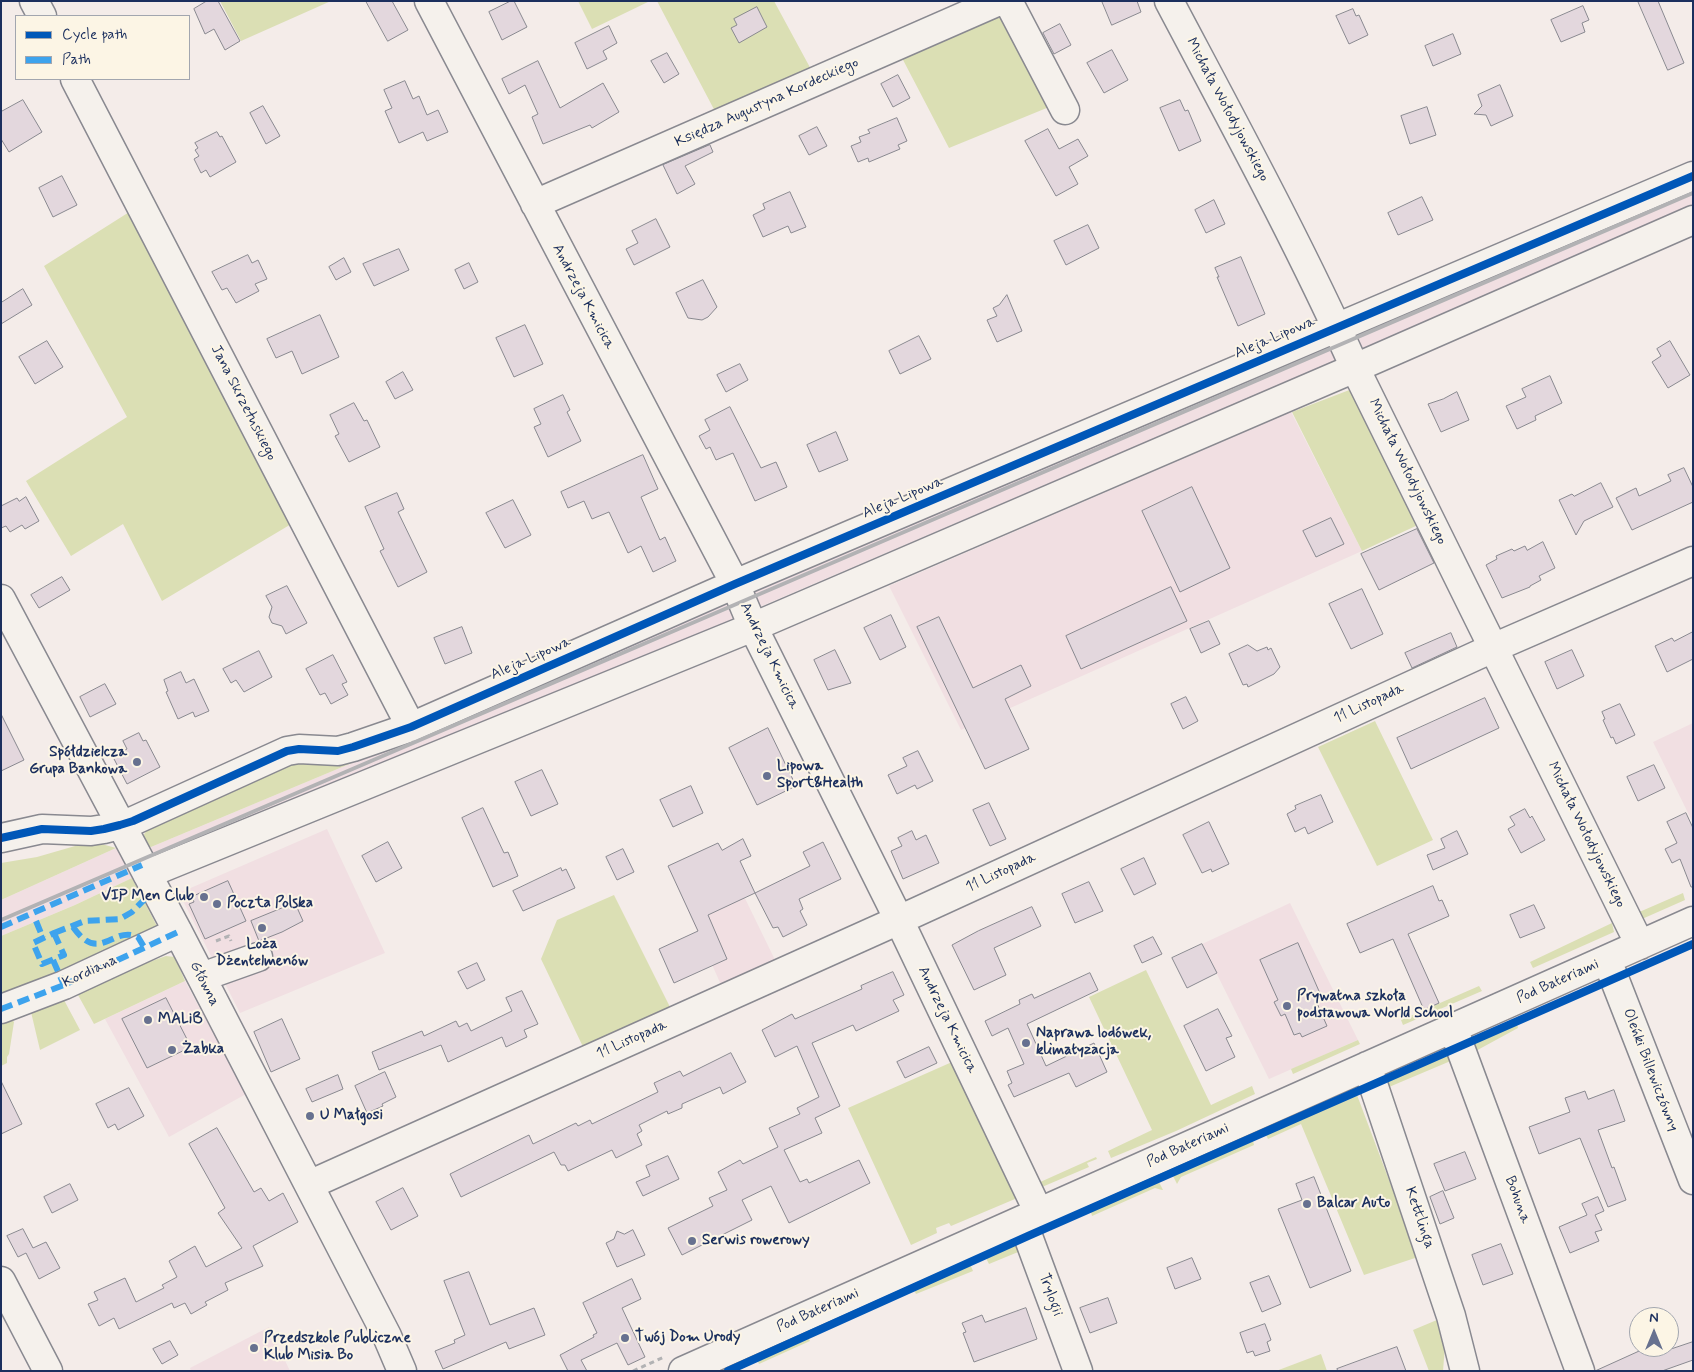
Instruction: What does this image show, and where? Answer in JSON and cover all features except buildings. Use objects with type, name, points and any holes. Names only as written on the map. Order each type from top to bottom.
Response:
[{"type":"street","points":[[34,1],[41,15]]},
{"type":"street","name":"Andrzeja Kmicica","points":[[429,1],[735,584],[753,627],[899,920],[1030,1216]]},
{"type":"street","name":"Księdza Augustyna Kordeckiego","points":[[535,204],[999,1]]},
{"type":"street","points":[[1008,1],[1065,110]]},
{"type":"street","name":"Michała Wołodyjowskiego","points":[[1169,1],[1264,181],[1640,945]]},
{"type":"street","name":"Jana Skrzetuskiego","points":[[76,80],[411,727]]},
{"type":"street","name":"Aleja Lipowa","points":[[1,838],[42,829],[91,831],[120,825],[133,821],[288,751],[299,749],[338,751],[411,727],[735,584],[1693,176]]},
{"type":"street","points":[[147,874],[753,627],[1355,368],[1693,220]]},
{"type":"street","name":"11 Listopada","points":[[309,1185],[899,920],[1494,648],[1693,561]]},
{"type":"street","name":"Główna","points":[[1,599],[178,932],[387,1336],[402,1371]]},
{"type":"street","name":"Pod Bateriami","points":[[683,1371],[1693,921]]},
{"type":"street","name":"Kordiana","points":[[1,1009],[64,985],[178,932]]},
{"type":"street","points":[[213,973],[258,957]]},
{"type":"street","name":"Oleńki Billewiczówny","points":[[1607,960],[1693,1180]]},
{"type":"street","name":"Bohuna","points":[[1453,1028],[1580,1371]]},
{"type":"street","name":"Kettlinga","points":[[1367,1066],[1451,1316],[1466,1371]]},
{"type":"street","name":"Trylogii","points":[[1030,1216],[1078,1371]]},
{"type":"street","points":[[1,1281],[48,1371]]},
{"type":"path","points":[[216,941],[229,936],[231,941]]},
{"type":"shaded area","points":[[1693,181],[1693,208],[1362,349],[1350,326]]},
{"type":"shaded area","points":[[1329,334],[1340,359],[757,608],[748,586]]},
{"type":"shaded area","points":[[1291,412],[1362,551],[961,730],[889,586]]},
{"type":"shaded area","points":[[727,599],[737,619],[157,861],[151,847],[359,760]]},
{"type":"shaded area","points":[[1693,723],[1693,823],[1653,742]]},
{"type":"shaded area","points":[[327,829],[385,953],[240,1013],[179,893]]},
{"type":"shaded area","points":[[718,843],[776,962],[722,987],[668,866]]},
{"type":"shaded area","points":[[116,848],[132,878],[75,905],[1,936],[1,900]]},
{"type":"shaded area","name":"Prywatna szkoła podstawowa World School","points":[[1290,903],[1358,1040],[1269,1079],[1202,944]]},
{"type":"shaded area","points":[[185,981],[246,1094],[169,1137],[105,1019]]},
{"type":"shaded area","name":"Przedszkole Publiczne Klub Misia Bo","points":[[269,1327],[290,1371],[191,1371],[190,1368]]},
{"type":"green space","points":[[220,1],[331,1],[241,41]]},
{"type":"green space","points":[[578,1],[650,1],[592,29]]},
{"type":"green space","points":[[657,1],[774,1],[813,73],[718,117]]},
{"type":"green space","points":[[1004,12],[1054,105],[949,148],[901,56]]},
{"type":"green space","points":[[134,209],[298,520],[162,601],[123,524],[71,556],[26,481],[127,417],[44,266]]},
{"type":"green space","points":[[1352,389],[1420,524],[1362,551],[1292,412]]},
{"type":"green space","points":[[1375,721],[1433,840],[1377,866],[1318,747]]},
{"type":"green space","points":[[352,755],[359,760],[151,847],[143,844],[142,837],[148,829],[208,803],[224,790],[302,759]]},
{"type":"green space","points":[[98,843],[116,848],[1,900],[1,863],[37,857],[82,844]]},
{"type":"green space","points":[[132,878],[160,932],[1,1000],[1,936],[75,905]]},
{"type":"green space","points":[[1683,893],[1685,900],[1642,919],[1637,913]]},
{"type":"green space","points":[[614,895],[672,1011],[585,1051],[541,959],[557,920]]},
{"type":"green space","points":[[1612,923],[1614,932],[1533,968],[1530,962]]},
{"type":"green space","points":[[166,956],[175,957],[185,981],[94,1024],[78,995],[80,988],[143,961],[149,962]]},
{"type":"green space","points":[[1146,970],[1211,1105],[1252,1086],[1255,1094],[1176,1131],[1111,1158],[1108,1151],[1152,1130],[1089,997]]},
{"type":"green space","points":[[1479,986],[1482,991],[1403,1025],[1401,1020]]},
{"type":"green space","points":[[58,998],[64,1000],[80,1030],[40,1050],[31,1012]]},
{"type":"green space","points":[[9,1016],[14,1022],[9,1054],[7,1063],[1,1066],[1,1020]]},
{"type":"green space","points":[[1517,1024],[1518,1028],[1472,1053],[1470,1044]]},
{"type":"green space","points":[[1358,1040],[1360,1044],[1293,1074],[1291,1069]]},
{"type":"green space","points":[[1449,1054],[1453,1060],[1389,1087],[1384,1083]]},
{"type":"green space","points":[[952,1062],[1015,1193],[1015,1199],[951,1226],[949,1223],[936,1228],[937,1233],[911,1245],[848,1108]]},
{"type":"green space","points":[[1357,1095],[1418,1257],[1364,1275],[1301,1124],[1268,1139],[1266,1135]]},
{"type":"green space","points":[[1253,1141],[1254,1145],[1181,1177],[1177,1184],[1173,1176]]},
{"type":"green space","points":[[1096,1157],[1097,1159],[1087,1163],[1089,1167],[1042,1187],[1038,1183]]},
{"type":"green space","points":[[1159,1182],[1163,1190],[1155,1188],[1092,1216],[1091,1212]]},
{"type":"green space","points":[[1021,1242],[1023,1250],[989,1264],[986,1258]]},
{"type":"green space","points":[[970,1264],[973,1271],[916,1294],[914,1290]]},
{"type":"green space","points":[[1444,1317],[1445,1346],[1443,1371],[1429,1371],[1413,1330]]},
{"type":"green space","points":[[808,1337],[810,1341],[759,1364],[757,1360]]},
{"type":"green space","points":[[1321,1354],[1327,1371],[1276,1371]]},
{"type":"railway","points":[[1,920],[1693,193]]},
{"type":"marked path","points":[[1,927],[142,865]]},
{"type":"marked path","points":[[54,933],[85,921],[120,919],[132,912],[147,897]]},
{"type":"marked path","points":[[36,921],[43,938]]},
{"type":"marked path","points":[[73,927],[82,938],[91,943],[99,944],[129,935],[138,937],[144,947]]},
{"type":"marked path","points":[[1,1009],[64,985],[178,932]]},
{"type":"marked path","points":[[54,933],[64,955],[42,964],[33,943],[54,933]]},
{"type":"marked path","points":[[53,960],[64,985]]},
{"type":"cycle path","points":[[1,838],[42,829],[91,831],[120,825],[133,821],[287,751],[299,749],[338,751],[411,727],[735,584],[1693,176]]},
{"type":"cycle path","points":[[728,1371],[1028,1236],[1693,944]]},
{"type":"place","name":"Spółdzielcza Grupa Bankowa","points":[[137,762]]},
{"type":"place","name":"Lipowa Sport&Health","points":[[767,776]]},
{"type":"place","name":"VIP Men Club","points":[[204,897]]},
{"type":"place","name":"Poczta Polska","points":[[217,904]]},
{"type":"place","name":"Loża Dżentelmenów","points":[[262,928]]},
{"type":"place","name":"Prywatna szkoła podstawowa World School","points":[[1287,1006]]},
{"type":"place","name":"MALiB","points":[[148,1020]]},
{"type":"place","name":"Naprawa lodówek, klimatyzacja","points":[[1026,1043]]},
{"type":"place","name":"Żabka","points":[[172,1050]]},
{"type":"place","name":"U Małgosi","points":[[310,1116]]},
{"type":"place","name":"Balcar Auto","points":[[1307,1204]]},
{"type":"place","name":"Serwis rowerowy","points":[[692,1241]]},
{"type":"place","name":"Twój Dom Urody","points":[[625,1338]]},
{"type":"place","name":"Przedszkole Publiczne Klub Misia Bo","points":[[254,1348]]}]
